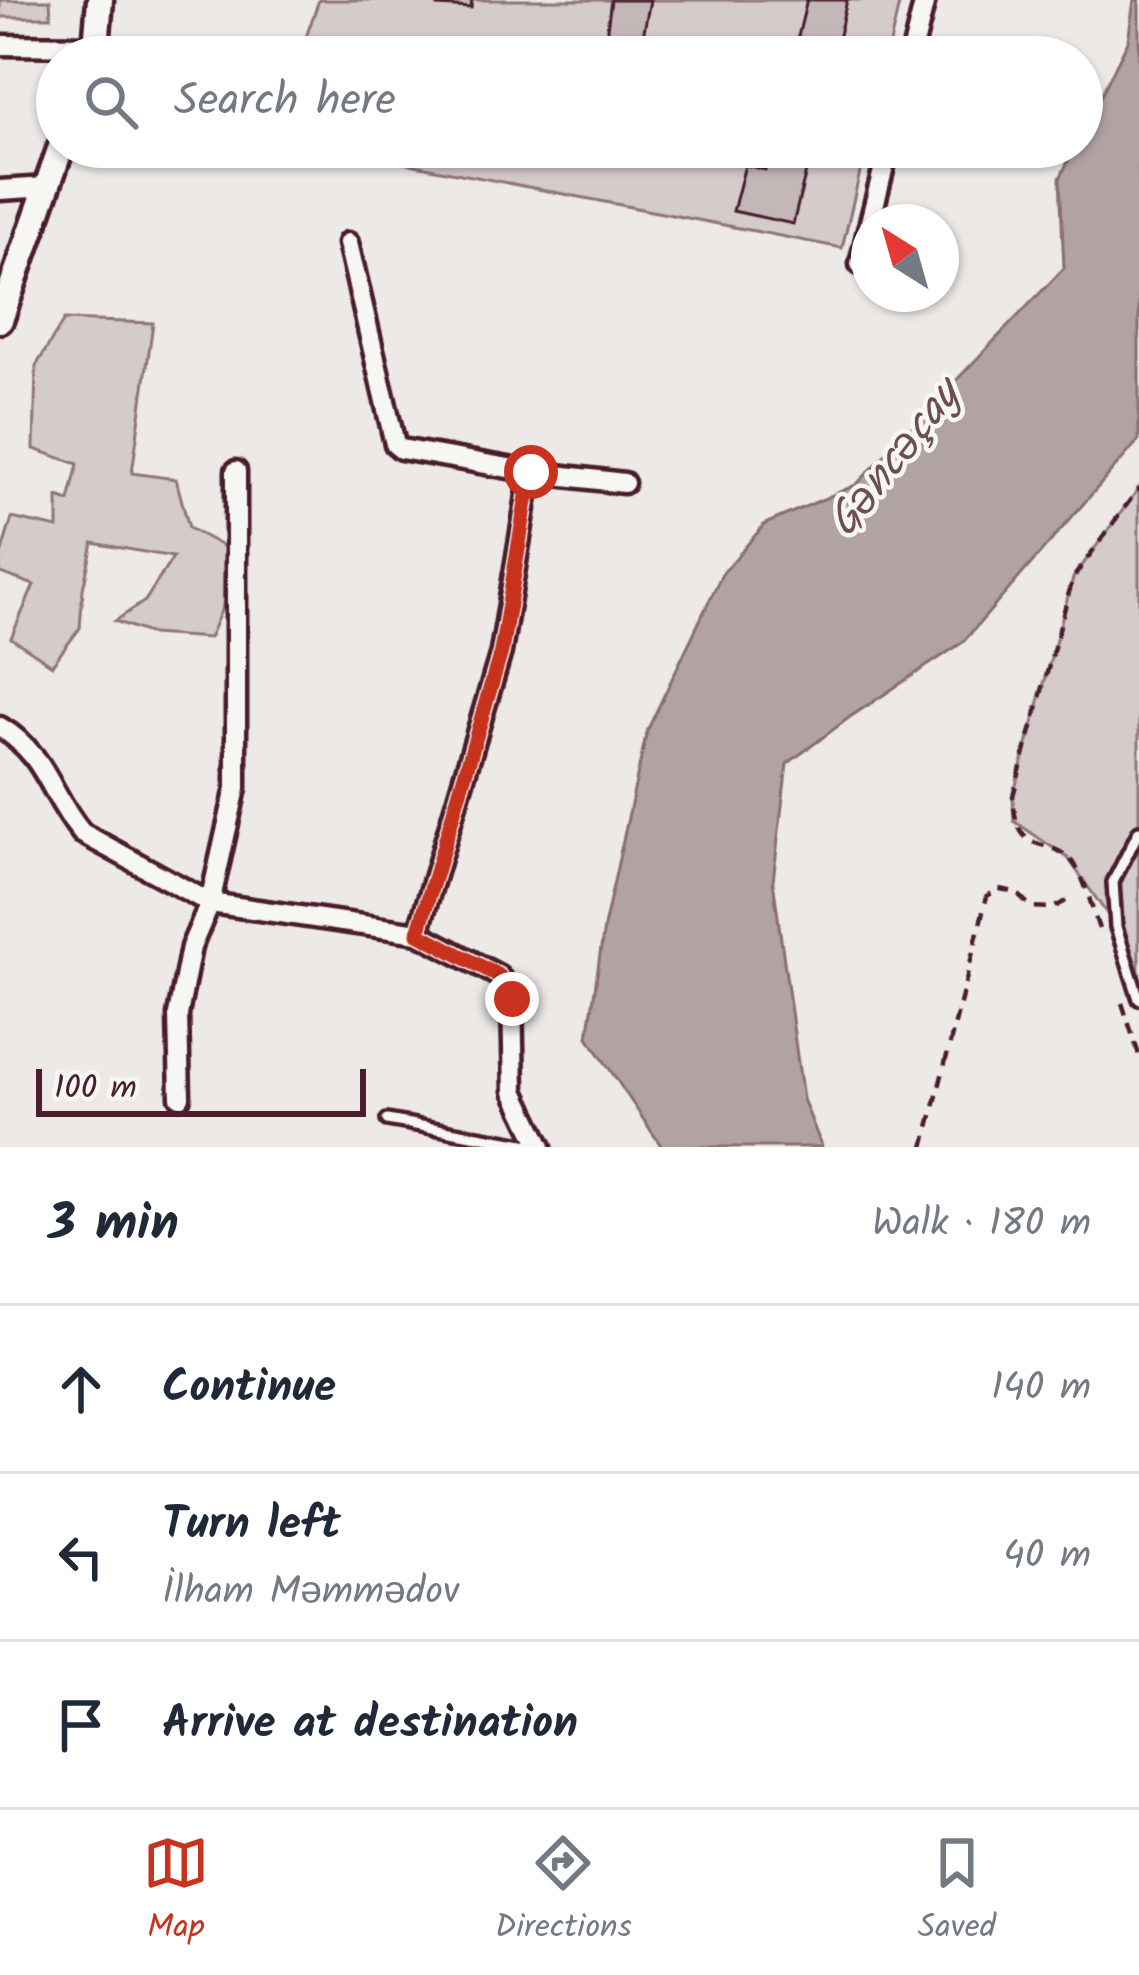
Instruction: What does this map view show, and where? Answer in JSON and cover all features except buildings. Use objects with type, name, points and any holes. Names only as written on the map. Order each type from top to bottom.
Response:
[{"type":"main road","points":[[96,36],[100,0]]},
{"type":"main road","points":[[0,320],[54,168]]},
{"type":"street","points":[[916,36],[925,0]]},
{"type":"street","points":[[0,45],[36,47]]},
{"type":"street","points":[[875,204],[884,168]]},
{"type":"street","points":[[0,190],[47,188]]},
{"type":"street","points":[[348,243],[395,444],[401,449],[531,472],[624,483]]},
{"type":"street","points":[[180,1097],[178,1015],[191,947],[210,903],[236,788],[236,471]]},
{"type":"street","points":[[418,933],[501,652],[531,472]]},
{"type":"street","points":[[0,727],[34,753],[82,833],[210,903],[418,933],[499,976],[512,999],[514,1091],[541,1147]]},
{"type":"lane","points":[[1139,831],[1113,882],[1116,927],[1139,999]]},
{"type":"lane","points":[[387,1120],[541,1147]]},
{"type":"path","points":[[1100,934],[1077,868],[1068,858],[1024,837],[1014,821],[1013,796],[1073,578],[1139,488]]},
{"type":"path","points":[[924,1147],[987,896],[999,889],[1016,892],[1031,907],[1053,908],[1067,900]]},
{"type":"path","points":[[1120,994],[1139,1055]]},
{"type":"shaded area","points":[[0,0],[50,0],[51,17],[0,17]]},
{"type":"shaded area","points":[[319,0],[900,0],[892,36],[306,36]]},
{"type":"shaded area","points":[[430,168],[861,168],[842,248]]},
{"type":"shaded area","points":[[64,320],[153,323],[132,473],[176,479],[189,528],[226,548],[223,606],[209,638],[151,634],[115,621],[145,601],[173,557],[93,543],[80,628],[52,665],[11,638],[34,585],[0,573],[12,518],[58,528],[58,497],[69,501],[78,464],[34,449],[36,366]]},
{"type":"shaded area","points":[[1139,488],[1139,999],[1116,927],[1068,858],[1014,821],[1013,796],[1073,578]]},
{"type":"water","name":"Gəncəçay","points":[[1134,0],[1139,0],[1139,440],[963,642],[787,764],[773,881],[803,1099],[822,1147],[662,1147],[588,1037],[604,927],[647,731],[722,574],[765,524],[856,485],[1064,268],[1060,178],[1065,168],[1103,168],[1103,91],[1128,41]]},
{"type":"route","points":[[512,999],[499,976],[418,933],[501,652],[531,472]]}]
